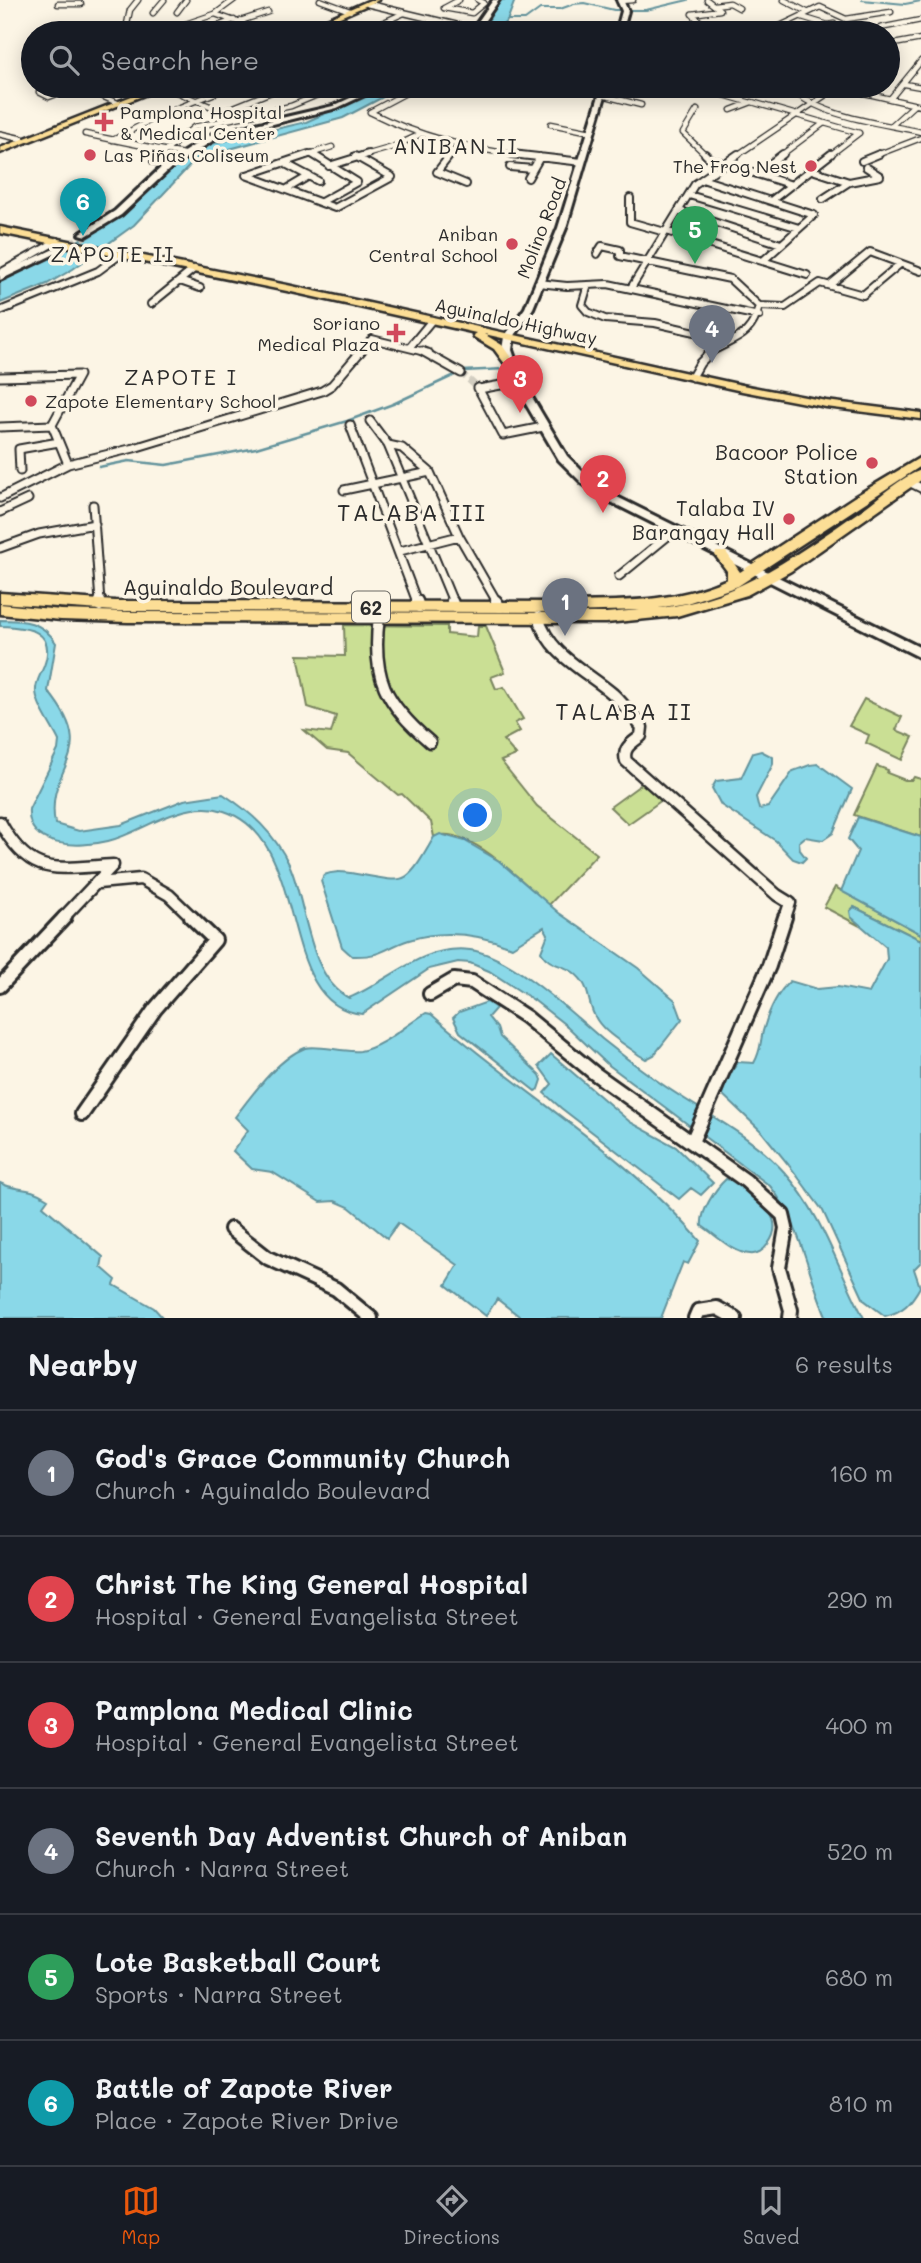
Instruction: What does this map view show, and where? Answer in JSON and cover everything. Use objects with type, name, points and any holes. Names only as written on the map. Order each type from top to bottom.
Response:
[{"type":"highway","points":[[326,21],[376,0]]},
{"type":"highway","points":[[0,150],[130,98]]},
{"type":"highway","name":"Aguinaldo Highway","points":[[0,230],[57,248],[73,244],[825,404],[921,416]]},
{"type":"highway","points":[[457,326],[492,342],[509,362]]},
{"type":"highway","name":"Aguinaldo Boulevard","points":[[0,598],[100,606],[500,607],[650,604],[686,598],[755,573],[921,460]]},
{"type":"highway","name":"Aguinaldo Boulevard","points":[[0,609],[88,617],[606,618],[670,612],[720,599],[768,579],[915,485],[921,474]]},
{"type":"highway","points":[[721,555],[734,570],[733,583]]},
{"type":"main road","points":[[482,21],[496,0]]},
{"type":"main road","points":[[620,1],[625,10],[623,21]]},
{"type":"main road","points":[[85,234],[118,213],[183,154],[215,136],[335,107],[355,98]]},
{"type":"main road","name":"Molino Road","points":[[509,337],[526,312],[562,228],[601,98]]},
{"type":"main road","points":[[1,273],[57,248]]},
{"type":"main road","points":[[509,337],[509,362],[542,427],[563,458],[596,489],[755,573],[921,653]]},
{"type":"street","points":[[128,21],[130,10],[138,0]]},
{"type":"street","points":[[153,13],[164,0]]},
{"type":"street","points":[[177,12],[186,0]]},
{"type":"street","points":[[194,21],[215,14],[234,0]]},
{"type":"street","points":[[320,0],[350,11]]},
{"type":"street","points":[[459,0],[443,8],[472,13],[484,3],[478,0]]},
{"type":"street","points":[[620,1],[633,0]]},
{"type":"street","points":[[700,21],[692,14],[720,10],[707,0]]},
{"type":"street","points":[[784,0],[807,12]]},
{"type":"street","points":[[714,5],[730,3],[739,8]]},
{"type":"street","points":[[58,4],[81,4]]},
{"type":"street","points":[[368,4],[433,21]]},
{"type":"street","points":[[792,21],[820,7],[846,19],[891,12]]},
{"type":"street","points":[[215,14],[235,21],[268,12]]},
{"type":"street","points":[[386,21],[404,13]]},
{"type":"street","points":[[802,17],[815,21]]},
{"type":"street","points":[[900,24],[921,20]]},
{"type":"street","points":[[908,22],[921,39]]},
{"type":"street","points":[[900,42],[921,39]]},
{"type":"street","points":[[900,88],[918,71],[921,61]]},
{"type":"street","points":[[904,83],[921,87]]},
{"type":"street","points":[[106,98],[118,103]]},
{"type":"street","points":[[192,98],[236,117]]},
{"type":"street","points":[[113,140],[144,123],[202,98]]},
{"type":"street","points":[[224,111],[256,98]]},
{"type":"street","points":[[153,161],[194,127],[291,106],[310,98]]},
{"type":"street","points":[[396,98],[370,112],[419,135],[459,145],[582,162]]},
{"type":"street","points":[[625,98],[641,104]]},
{"type":"street","points":[[734,98],[859,133],[772,200]]},
{"type":"street","points":[[802,98],[811,103],[921,132]]},
{"type":"street","points":[[632,288],[695,184],[817,98]]},
{"type":"street","points":[[885,98],[918,105]]},
{"type":"street","points":[[731,110],[750,102]]},
{"type":"street","points":[[892,125],[918,105]]},
{"type":"street","points":[[697,110],[683,133],[705,156],[792,185]]},
{"type":"street","points":[[758,174],[824,123]]},
{"type":"street","points":[[551,124],[591,132]]},
{"type":"street","points":[[382,130],[393,125]]},
{"type":"street","points":[[0,134],[19,141]]},
{"type":"street","points":[[85,134],[183,154]]},
{"type":"street","points":[[329,166],[355,156],[393,147],[419,135]]},
{"type":"street","points":[[862,160],[921,138]]},
{"type":"street","points":[[360,145],[370,152]]},
{"type":"street","points":[[459,145],[437,172],[466,184]]},
{"type":"street","points":[[332,147],[246,175],[335,208],[392,177],[355,156]]},
{"type":"street","points":[[311,155],[356,182],[321,202]]},
{"type":"street","points":[[528,178],[540,158]]},
{"type":"street","points":[[284,163],[318,181]]},
{"type":"street","points":[[510,167],[533,169]]},
{"type":"street","points":[[823,199],[849,182],[880,176],[866,167]]},
{"type":"street","points":[[811,170],[849,182]]},
{"type":"street","points":[[288,189],[309,176]]},
{"type":"street","points":[[702,179],[814,215],[764,260]]},
{"type":"street","points":[[690,195],[799,228]]},
{"type":"street","points":[[630,198],[630,222],[807,275]]},
{"type":"street","points":[[680,211],[781,244]]},
{"type":"street","points":[[597,254],[606,245],[620,250],[620,256],[730,279],[759,306],[759,316],[754,327],[747,334],[705,356],[692,377]]},
{"type":"street","points":[[831,284],[870,252],[921,271]]},
{"type":"street","points":[[0,311],[98,271],[121,254]]},
{"type":"street","points":[[759,306],[785,307],[815,285],[831,284],[863,295],[900,264]]},
{"type":"street","points":[[151,303],[194,269]]},
{"type":"street","points":[[180,281],[200,288]]},
{"type":"street","points":[[538,283],[608,284],[759,316]]},
{"type":"street","points":[[588,285],[582,305],[585,310],[601,317],[650,322],[732,341]]},
{"type":"street","points":[[409,348],[432,320]]},
{"type":"street","points":[[0,498],[68,464],[134,448],[322,391],[332,385],[372,339],[433,354],[461,373]]},
{"type":"street","points":[[0,377],[79,375],[52,425]]},
{"type":"street","points":[[519,382],[478,388],[503,435],[542,427]]},
{"type":"street","points":[[370,421],[388,445],[454,606]]},
{"type":"street","points":[[52,425],[68,464]]},
{"type":"street","points":[[0,427],[52,425]]},
{"type":"street","points":[[350,425],[419,607]]},
{"type":"street","points":[[20,471],[19,449],[59,442]]},
{"type":"street","points":[[388,445],[402,448],[430,472],[459,536],[500,607]]},
{"type":"street","points":[[344,490],[430,472]]},
{"type":"street","points":[[0,512],[28,499]]},
{"type":"street","points":[[93,505],[100,606]]},
{"type":"street","points":[[0,548],[39,534],[95,524]]},
{"type":"street","points":[[619,576],[636,566],[653,546],[674,531]]},
{"type":"street","points":[[400,551],[459,536]]},
{"type":"street","points":[[379,617],[376,634],[379,676],[386,696],[403,719],[430,742]]},
{"type":"street","points":[[538,617],[541,631],[550,644],[615,696],[642,727],[641,736],[627,747],[624,754],[626,761],[777,895],[790,903],[769,966],[694,1136]]},
{"type":"street","points":[[0,822],[19,853],[39,867],[113,865],[0,986]]},
{"type":"street","points":[[82,1114],[155,1009],[215,940],[169,895],[141,879],[98,883]]},
{"type":"street","points":[[430,994],[454,980],[472,982],[526,1017],[594,1073],[694,1136],[783,1214],[786,1228],[779,1268],[791,1310],[790,1318]]},
{"type":"street","points":[[231,1229],[268,1258],[336,1289],[371,1318]]},
{"type":"street","points":[[695,1318],[698,1311],[709,1306],[727,1311],[735,1318]]},
{"type":"green space","points":[[344,625],[447,626],[447,634],[477,637],[478,626],[486,626],[505,672],[491,677],[496,689],[504,687],[523,719],[515,723],[520,731],[503,740],[516,755],[501,761],[537,806],[597,854],[549,905],[479,847],[447,835],[434,837],[431,822],[402,794],[398,795],[348,753],[327,750],[304,730],[331,733],[336,716],[308,707],[298,655],[345,656]]},
{"type":"green space","points":[[864,699],[902,717],[896,730],[913,737],[902,760],[866,743],[869,735],[849,726]]},
{"type":"green space","points":[[877,766],[905,780],[912,780],[914,777],[921,779],[921,837],[854,815]]},
{"type":"green space","points":[[643,783],[662,800],[628,824],[610,807]]},
{"type":"green space","points":[[835,887],[921,934],[921,940],[854,907],[850,911],[858,925],[824,907]]},
{"type":"water","points":[[499,0],[515,0],[507,21],[488,21]]},
{"type":"water","points":[[359,98],[381,98],[343,118],[197,158],[134,225],[73,269],[47,284],[0,303],[0,280],[107,226],[179,159],[203,146],[306,122]]},
{"type":"water","points":[[0,620],[32,623],[45,630],[56,643],[48,691],[64,713],[71,732],[71,747],[57,787],[55,824],[79,831],[121,825],[184,800],[223,794],[261,824],[283,853],[295,880],[316,956],[335,988],[349,998],[407,965],[437,953],[470,950],[503,962],[557,1000],[639,1068],[772,1159],[810,1207],[864,1318],[827,1318],[797,1233],[770,1186],[606,1063],[568,1027],[535,1001],[489,971],[470,963],[458,962],[429,969],[362,1014],[334,1004],[315,983],[271,854],[252,828],[224,811],[206,808],[183,811],[117,838],[83,845],[57,843],[36,832],[30,822],[29,809],[58,750],[59,741],[42,711],[36,692],[47,645],[37,633],[0,626]]},
{"type":"water","points":[[761,751],[773,757],[773,764],[756,797],[759,809],[768,807],[793,771],[810,765],[818,764],[852,789],[833,833],[823,840],[805,837],[799,842],[800,850],[806,858],[802,862],[793,859],[776,841],[721,805],[712,788],[716,781],[741,778],[753,753]]},
{"type":"water","points":[[858,817],[921,837],[921,934],[841,891],[858,851],[848,839]]},
{"type":"water","points":[[440,834],[465,841],[499,861],[559,913],[638,968],[675,1000],[682,1019],[654,1055],[646,1059],[616,1039],[601,1025],[593,1013],[584,983],[569,969],[548,960],[541,952],[548,934],[544,927],[512,947],[474,936],[448,934],[409,940],[370,955],[352,956],[342,947],[321,881],[324,875],[340,872],[383,879],[402,878],[416,866],[434,837]]},
{"type":"water","points":[[854,907],[921,940],[921,1262],[914,1269],[920,1287],[906,1306],[885,1316],[864,1300],[823,1211],[762,1132],[722,1094],[727,1079],[738,1062],[754,1063],[770,1010],[790,981],[817,989],[838,987],[869,993],[887,959],[886,947],[851,917],[850,911]]},
{"type":"water","points":[[487,1002],[496,1008],[488,1017],[500,1037],[540,1075],[542,1080],[539,1089],[535,1091],[460,1032],[453,1018],[459,1012]]},
{"type":"water","points":[[426,1013],[431,1014],[604,1150],[670,1209],[700,1241],[688,1264],[683,1262],[661,1318],[519,1318],[497,1299],[486,1316],[446,1285],[458,1265],[398,1223],[387,1238],[349,1207],[335,1201],[320,1202],[272,1172],[252,1169],[233,1151],[248,1130],[235,1117],[266,1078],[285,1060],[310,1047],[354,1051],[369,1049]]},
{"type":"water","points":[[551,1054],[630,1122],[676,1147],[713,1183],[701,1195],[691,1188],[679,1199],[561,1108],[544,1093],[552,1084],[539,1066]]},
{"type":"water","points":[[726,1179],[734,1181],[751,1194],[772,1216],[773,1234],[758,1253],[750,1254],[737,1250],[702,1226],[703,1214],[709,1201]]},
{"type":"water","points":[[0,1183],[34,1192],[48,1199],[43,1206],[103,1257],[101,1267],[116,1280],[114,1285],[154,1308],[163,1318],[0,1318]]},
{"type":"waterway","points":[[507,20],[525,20],[540,9],[560,9],[574,4],[584,3],[614,10],[646,10],[688,0]]},
{"type":"waterway","points":[[862,0],[905,4],[921,1]]},
{"type":"waterway","points":[[463,371],[505,369]]},
{"type":"waterway","points":[[99,467],[129,461],[166,465],[256,448],[347,421],[393,404],[457,374]]},
{"type":"tunnel","points":[[59,250],[86,235]]},
{"type":"tunnel","points":[[461,373],[478,388]]},
{"type":"place","name":"Pamplona Hospital & Medical Center","points":[[104,122]]},
{"type":"place","name":"Las Piñas Coliseum","points":[[90,155]]},
{"type":"place","name":"The Frog Nest","points":[[811,166]]},
{"type":"place","name":"Battle of Zapote River","points":[[83,236]]},
{"type":"place","name":"Aniban Central School","points":[[512,244]]},
{"type":"place","name":"Lote Basketball Court","points":[[695,264]]},
{"type":"place","name":"Soriano Medical Plaza","points":[[396,333]]},
{"type":"place","name":"Seventh Day Adventist Church of Aniban","points":[[712,363]]},
{"type":"place","name":"Zapote Elementary School","points":[[31,401]]},
{"type":"place","name":"Pamplona Medical Clinic","points":[[520,413]]},
{"type":"place","name":"Bacoor Police Station","points":[[872,463]]},
{"type":"place","name":"Christ The King General Hospital","points":[[603,513]]},
{"type":"place","name":"Talaba IV Barangay Hall","points":[[789,519]]},
{"type":"place","name":"God's Grace Community Church","points":[[565,636]]},
{"type":"district","name":"ANIBAN II","points":[[456,145]]},
{"type":"district","name":"ZAPOTE II","points":[[113,253]]},
{"type":"district","name":"ZAPOTE I","points":[[181,376]]},
{"type":"district","name":"TALABA III","points":[[412,511]]},
{"type":"district","name":"TALABA II","points":[[624,710]]}]
